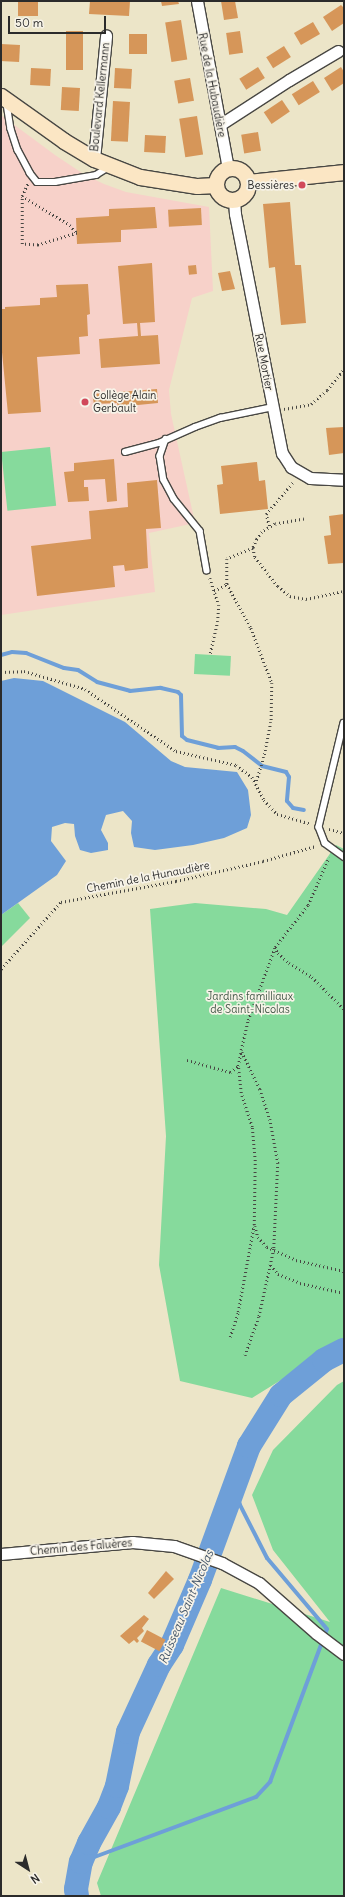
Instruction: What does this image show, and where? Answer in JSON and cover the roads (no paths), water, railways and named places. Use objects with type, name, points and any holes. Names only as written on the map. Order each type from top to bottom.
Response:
[{"type":"street","name":"Rue de la Hubaudière","points":[[198,1],[200,24],[221,124],[228,168]]},
{"type":"street","name":"Boulevard Kellermann","points":[[94,158],[106,36]]},
{"type":"street","points":[[221,124],[289,80],[338,51]]},
{"type":"street","name":"Boulevard Kellermann","points":[[4,98],[64,141],[111,166],[140,177],[197,186],[216,185]]},
{"type":"street","points":[[228,168],[238,169],[243,172],[248,182],[248,187],[243,196],[234,200],[224,198],[217,190],[216,185],[219,175],[228,168]]},
{"type":"street","points":[[248,182],[344,172]]},
{"type":"street","name":"Rue Mortier","points":[[234,200],[235,214],[282,453],[291,466],[310,478],[344,480]]},
{"type":"street","name":"Chemin des Faluères","points":[[1,1554],[132,1542],[174,1546],[222,1563],[259,1583],[316,1633],[344,1654]]},
{"type":"lane","points":[[4,98],[10,129],[18,150],[32,176],[37,182],[55,182],[96,175],[111,166]]},
{"type":"lane","points":[[125,452],[166,439],[220,418],[273,409]]},
{"type":"lane","points":[[166,439],[160,456],[164,480],[174,499],[200,531],[207,570]]},
{"type":"lane","points":[[344,723],[319,827],[325,843],[344,858]]},
{"type":"water","points":[[14,678],[43,681],[125,722],[171,761],[185,767],[237,772],[248,790],[251,815],[247,828],[224,838],[193,845],[155,850],[134,847],[131,833],[132,821],[123,811],[106,815],[101,830],[108,843],[108,850],[91,853],[80,850],[75,836],[74,824],[65,823],[52,827],[51,841],[66,861],[57,875],[1,915],[1,681]]},
{"type":"waterway","points":[[1,655],[12,652],[26,653],[64,668],[78,670],[97,682],[130,691],[161,688],[178,692],[181,695],[182,736],[187,740],[218,748],[235,747],[243,751],[262,766],[286,772],[289,777],[287,801],[293,808],[304,810]]},
{"type":"waterway","name":"Ruisseau Saint-Nicolas","points":[[77,1896],[76,1889],[81,1862],[89,1843],[109,1807],[117,1786],[128,1732],[159,1665],[172,1645],[200,1580],[249,1446],[281,1395],[324,1360],[344,1350]]},
{"type":"waterway","points":[[81,1862],[256,1797],[270,1782],[327,1629],[267,1558],[240,1505],[235,1486]]},
{"type":"place","name":"Bessières","points":[[302,185]]},
{"type":"place","name":"Collège Alain Gerbault","points":[[85,402]]},
{"type":"park label","name":"Jardins familliaux de Saint-Nicolas","points":[[250,1003]]}]
